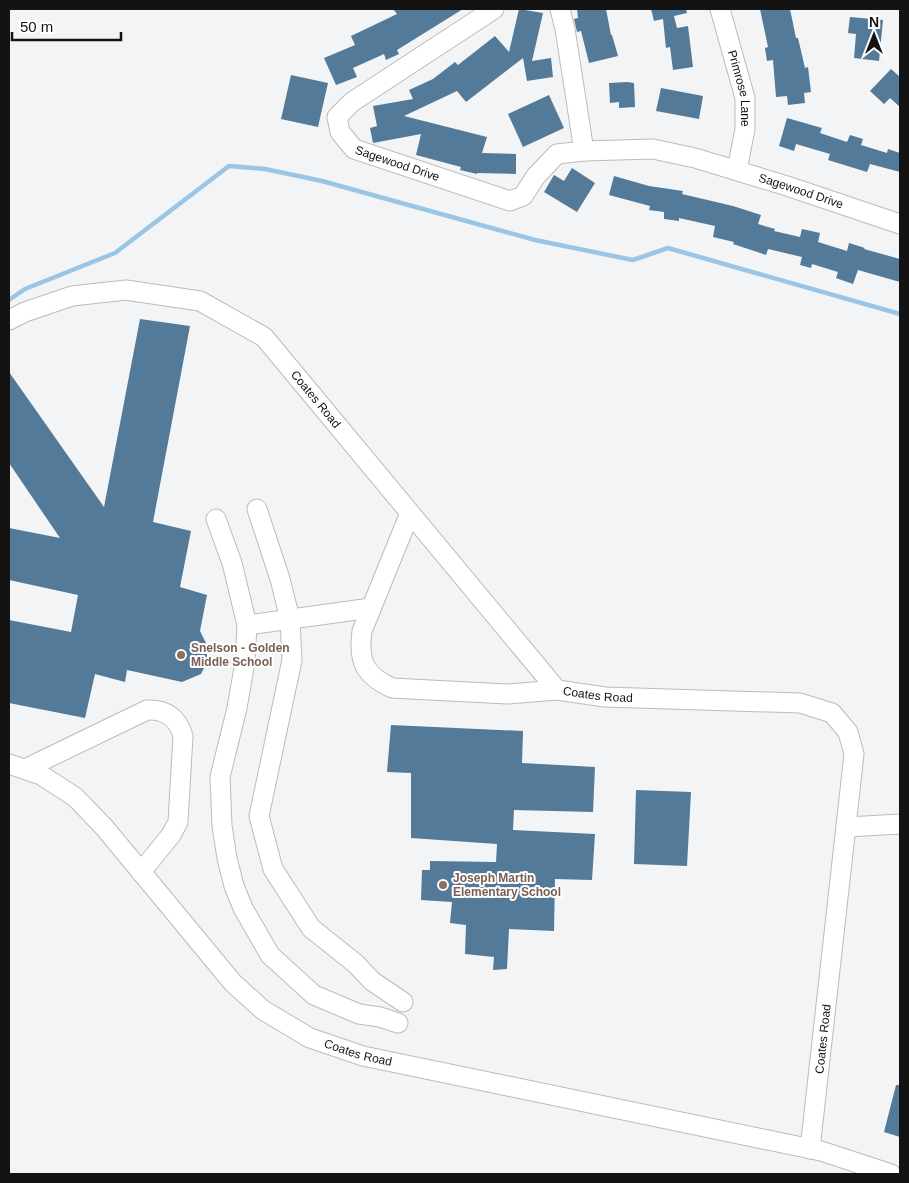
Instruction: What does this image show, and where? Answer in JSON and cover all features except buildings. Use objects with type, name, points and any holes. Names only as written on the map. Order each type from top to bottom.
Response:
[{"type":"street","name":"Sagewood Drive","points":[[494,9],[352,102],[338,117],[340,132],[354,149],[510,201],[523,196],[536,176],[556,154],[584,151],[653,149],[737,170],[900,224]]},
{"type":"street","points":[[560,9],[565,29],[584,151]]},
{"type":"street","name":"Primrose Lane","points":[[720,9],[745,98],[744,129],[737,170]]},
{"type":"street","name":"Coates Road","points":[[9,320],[25,312],[72,296],[126,290],[200,301],[264,337],[556,690],[605,697],[800,703],[832,713],[848,732],[854,754],[810,1149]]},
{"type":"street","points":[[257,509],[280,579],[290,619],[292,660],[259,816],[273,869],[311,928],[356,964],[372,982],[403,1002]]},
{"type":"street","points":[[410,513],[362,631],[361,660],[372,675],[381,683],[392,688],[508,694],[556,690]]},
{"type":"street","points":[[216,519],[232,563],[247,625],[245,662],[220,777],[222,826],[234,886],[243,908],[270,955],[314,995],[359,1014],[380,1017],[398,1023]]},
{"type":"street","points":[[247,625],[371,608]]},
{"type":"street","points":[[17,766],[147,710],[158,710],[176,719],[183,736],[178,822],[142,872]]},
{"type":"street","name":"Coates Road","points":[[17,766],[41,775],[75,797],[104,827],[233,983],[263,1010],[310,1038],[363,1056],[810,1149],[892,1174]]},
{"type":"street","points":[[847,827],[900,824]]},
{"type":"waterway","points":[[9,300],[25,289],[115,253],[229,166],[265,169],[322,181],[535,240],[633,260],[668,248],[900,314]]},
{"type":"place","name":"Snelson - Golden Middle School","points":[[181,655]]},
{"type":"place","name":"Joseph Martin Elementary School","points":[[443,885]]}]
